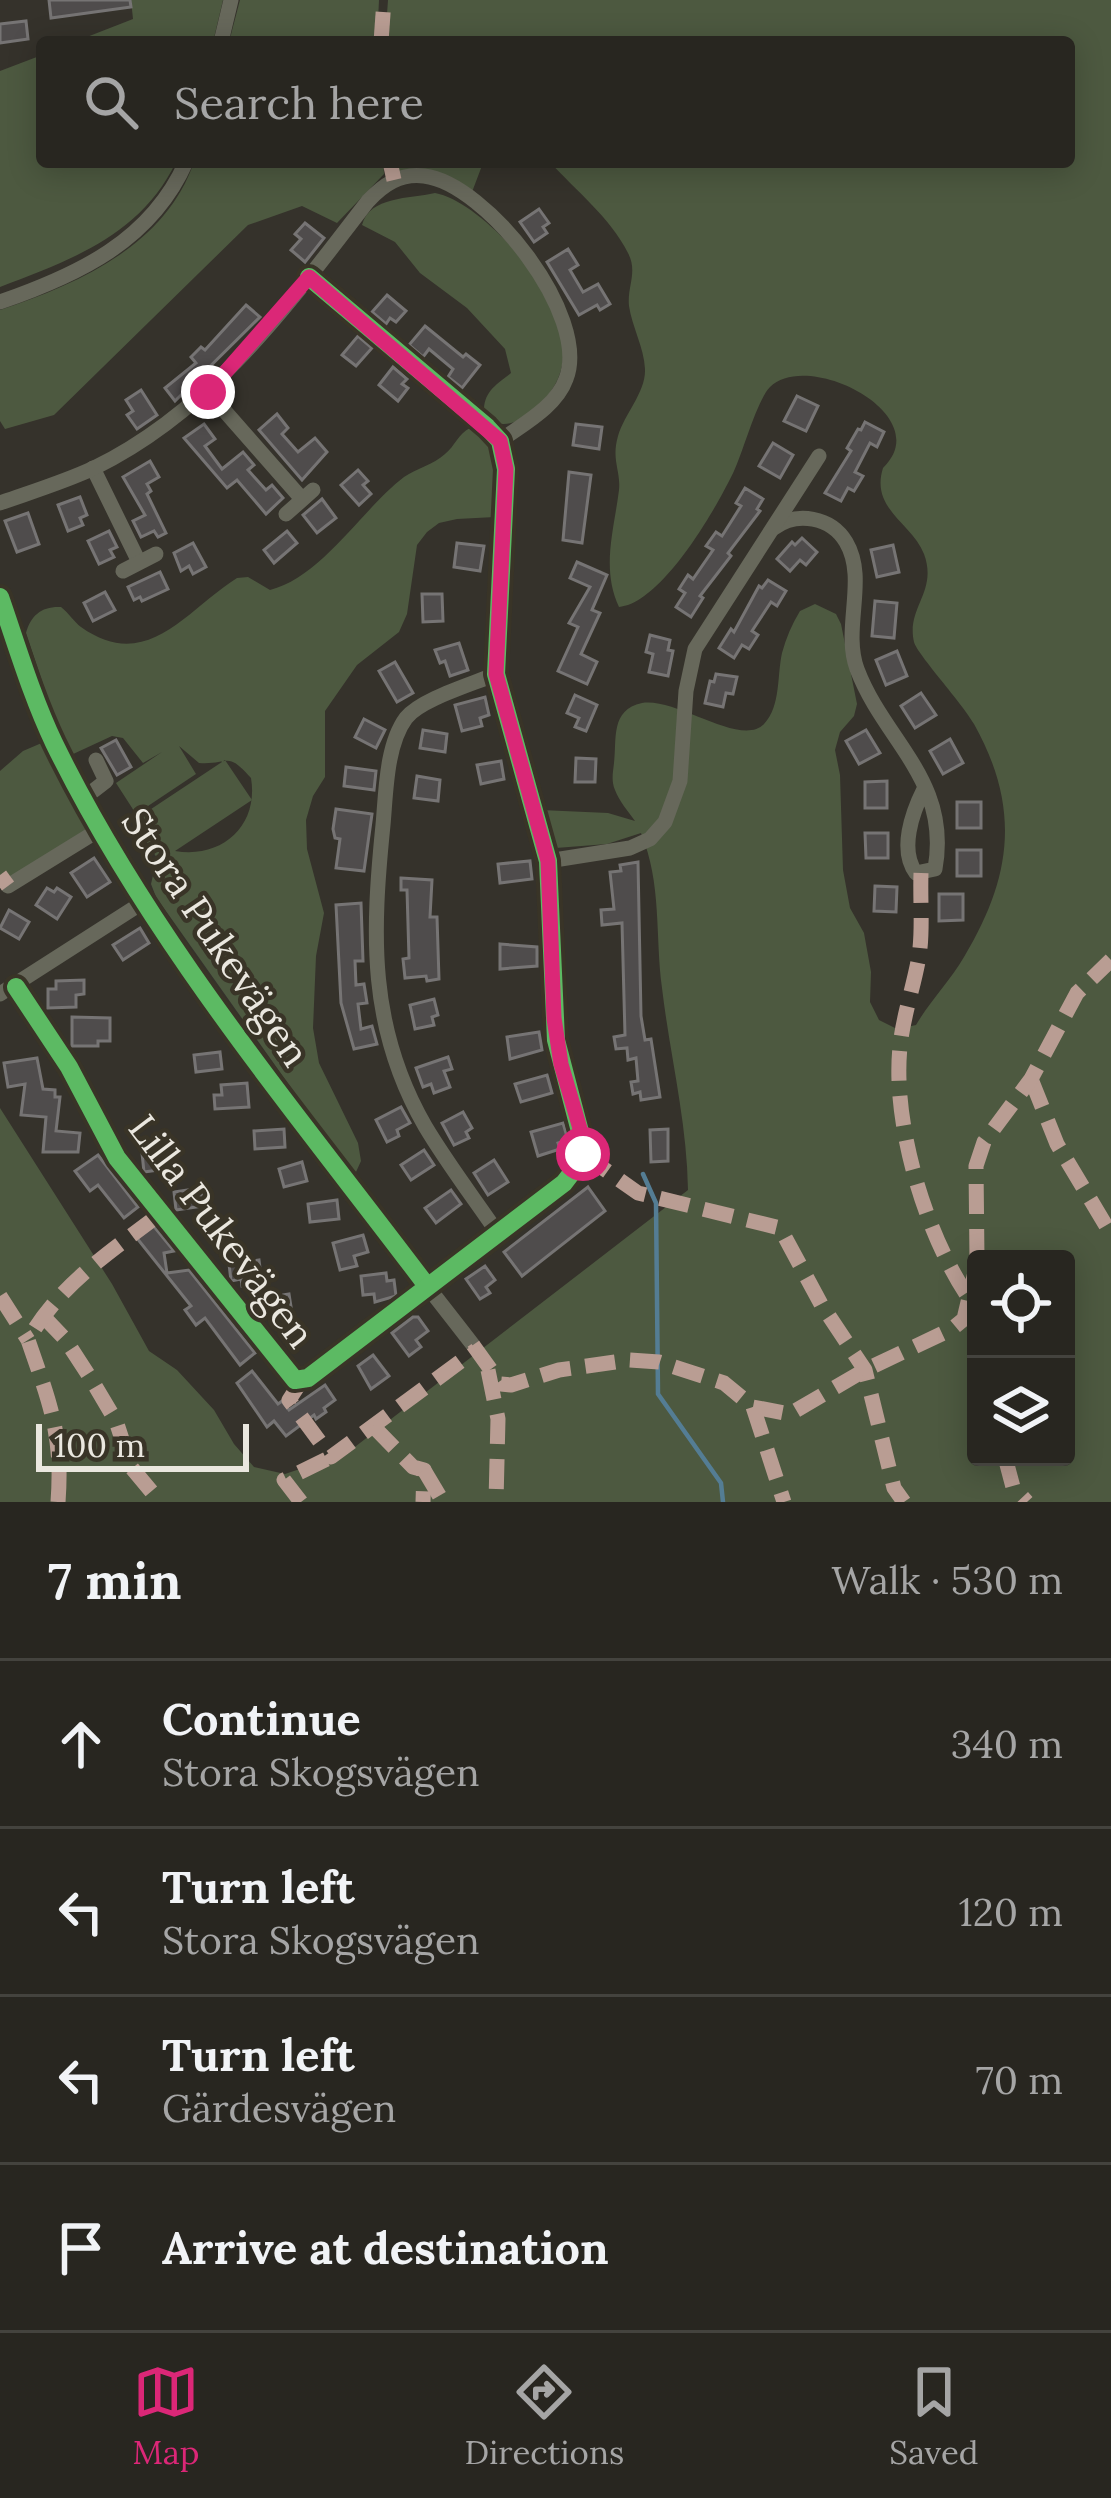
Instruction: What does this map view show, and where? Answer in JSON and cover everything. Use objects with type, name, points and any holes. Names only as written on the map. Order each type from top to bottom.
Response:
[{"type":"street","points":[[223,36],[232,0]]},
{"type":"street","points":[[0,302],[47,285],[114,251],[170,196],[183,168]]},
{"type":"street","points":[[0,503],[93,468],[151,435],[208,392],[368,202],[394,180],[417,175],[435,178],[470,199],[533,265],[561,311],[569,337],[570,366],[561,391],[500,441]]},
{"type":"street","points":[[309,277],[500,441],[506,469],[496,674],[548,861],[554,1018],[583,1154],[564,1183],[427,1286]]},
{"type":"street","points":[[208,392],[308,495],[286,514]]},
{"type":"street","points":[[548,861],[630,848],[650,839],[665,822],[680,781],[686,691],[695,649],[819,456]]},
{"type":"street","points":[[93,468],[139,562]]},
{"type":"street","points":[[774,529],[797,518],[817,520],[847,542],[854,562],[853,656],[875,706],[918,769],[935,811],[936,864],[932,872],[916,873],[909,861],[910,828],[924,789]]},
{"type":"street","points":[[123,571],[156,554]]},
{"type":"street","name":"Stora Pukevägen","points":[[0,598],[43,718],[146,901],[220,1010],[472,1345]]},
{"type":"street","points":[[496,674],[415,710],[399,731],[387,787],[374,924],[381,1008],[399,1071],[424,1124],[497,1232]]},
{"type":"street","points":[[84,798],[106,781],[96,760]]},
{"type":"street","points":[[8,886],[101,827]]},
{"type":"street","points":[[8,991],[146,901]]},
{"type":"street","name":"Lilla Pukevägen","points":[[8,991],[69,1067],[127,1171],[295,1380],[308,1378],[427,1286]]},
{"type":"green space","points":[[131,0],[223,0],[214,36],[89,36],[133,19]]},
{"type":"green space","points":[[240,0],[379,0],[377,36],[231,36]]},
{"type":"green space","points":[[388,0],[1111,0],[1111,1502],[0,1502],[0,1108],[149,1351],[177,1370],[214,1410],[254,1467],[285,1474],[347,1453],[688,1190],[662,988],[655,890],[641,833],[607,844],[556,848],[541,810],[608,813],[635,821],[613,780],[617,727],[632,707],[656,703],[724,726],[754,730],[764,724],[773,708],[782,653],[800,611],[815,604],[836,614],[857,704],[835,750],[843,870],[850,908],[864,933],[870,1002],[879,1020],[897,1029],[916,1025],[980,927],[1001,870],[1005,842],[999,785],[974,724],[914,642],[914,619],[927,567],[918,543],[882,494],[883,468],[895,448],[894,428],[881,409],[861,393],[811,376],[788,377],[770,387],[734,471],[686,552],[653,589],[619,607],[610,564],[619,490],[616,444],[645,369],[629,306],[632,266],[612,228],[556,168],[1075,168],[1075,36],[385,36]]},
{"type":"green space","points":[[36,57],[36,168],[172,168],[144,209],[124,227],[78,255],[0,287],[0,71]]},
{"type":"green space","points":[[191,168],[384,168],[384,174],[337,223],[302,206],[248,225],[54,415],[5,429],[0,421],[0,310],[59,288],[115,258],[162,217]]},
{"type":"green space","points":[[395,168],[481,168],[472,192],[437,174],[397,172]]},
{"type":"green space","points":[[435,193],[453,199],[493,228],[531,270],[556,313],[563,343],[560,373],[545,399],[513,423],[496,423],[484,409],[490,392],[511,373],[505,349],[467,308],[420,273],[395,242],[362,225],[382,204]]},
{"type":"green space","points":[[470,428],[480,434],[499,467],[500,506],[495,517],[439,523],[417,545],[407,614],[399,632],[357,665],[325,711],[325,777],[306,820],[307,849],[324,913],[316,956],[313,1028],[319,1063],[358,1143],[361,1161],[356,1172],[345,1164],[151,884],[157,858],[133,821],[223,761],[199,763],[179,746],[196,774],[136,814],[116,783],[162,752],[143,763],[123,738],[112,736],[71,755],[26,633],[31,621],[43,610],[61,607],[81,627],[105,640],[126,644],[165,632],[237,578],[248,577],[270,590],[289,583],[324,557],[404,477],[440,458]],"holes":[[[226,761],[237,764],[251,778],[251,799]],[[251,801],[243,824],[222,844],[208,850],[175,851]]]},
{"type":"green space","points":[[44,742],[93,826],[0,886],[0,771],[23,751]]},
{"type":"building","points":[[49,0],[130,0],[131,7],[51,18]]},
{"type":"building","points":[[26,21],[28,39],[0,43],[0,24]]},
{"type":"building","points":[[539,209],[549,223],[543,227],[547,233],[534,242],[520,222]]},
{"type":"building","points":[[305,223],[324,238],[305,262],[291,250],[301,239],[295,234]]},
{"type":"building","points":[[568,249],[578,265],[570,270],[583,292],[598,284],[610,304],[579,315],[547,262]]},
{"type":"building","points":[[387,295],[406,311],[396,322],[390,318],[386,324],[372,312]]},
{"type":"building","points":[[246,305],[260,317],[175,401],[165,388],[196,363],[191,357],[201,347],[205,350]]},
{"type":"building","points":[[425,326],[480,365],[462,388],[448,377],[453,369],[429,349],[423,357],[409,345]]},
{"type":"building","points":[[358,336],[372,348],[356,366],[342,355]]},
{"type":"building","points":[[393,367],[407,379],[402,384],[408,388],[398,401],[379,385]]},
{"type":"building","points":[[141,390],[157,415],[137,429],[127,415],[133,411],[126,400]]},
{"type":"building","points":[[797,396],[818,406],[806,431],[784,421]]},
{"type":"building","points":[[277,414],[288,428],[282,434],[298,452],[315,438],[327,452],[302,480],[259,430]]},
{"type":"building","points":[[865,422],[884,432],[877,447],[870,443],[855,472],[863,476],[841,501],[825,493]]},
{"type":"building","points":[[204,424],[215,439],[205,446],[222,469],[243,452],[254,465],[248,470],[266,490],[272,485],[283,498],[266,514],[237,480],[227,488],[184,438]]},
{"type":"building","points":[[576,424],[602,427],[599,449],[573,445]]},
{"type":"building","points":[[773,443],[793,455],[780,478],[759,466]]},
{"type":"building","points":[[150,461],[159,477],[147,484],[151,491],[147,494],[166,533],[158,537],[154,531],[141,537],[133,521],[145,515],[123,477]]},
{"type":"building","points":[[358,470],[371,494],[359,505],[341,485]]},
{"type":"building","points":[[569,472],[591,475],[582,543],[563,540]]},
{"type":"building","points":[[745,488],[763,499],[760,511],[700,596],[691,617],[676,607],[685,593],[679,589],[688,575],[693,579],[713,550],[706,546],[716,532],[722,536],[741,506],[736,503]]},
{"type":"building","points":[[80,497],[87,515],[80,518],[83,525],[68,531],[58,505]]},
{"type":"building","points":[[322,499],[336,518],[317,533],[303,515]]},
{"type":"building","points":[[28,513],[39,544],[17,552],[5,521]]},
{"type":"building","points":[[109,531],[117,547],[110,550],[114,557],[99,564],[88,541]]},
{"type":"building","points":[[287,531],[297,543],[274,563],[264,550]]},
{"type":"building","points":[[802,538],[817,552],[806,565],[800,560],[790,571],[777,559]]},
{"type":"building","points":[[193,543],[206,567],[193,574],[189,566],[181,571],[174,553]]},
{"type":"building","points":[[457,543],[484,546],[480,571],[454,567]]},
{"type":"building","points":[[893,545],[899,572],[877,577],[871,550]]},
{"type":"building","points":[[577,562],[607,575],[592,610],[600,613],[581,654],[597,662],[587,684],[558,671],[578,627],[569,623],[590,587],[570,578]]},
{"type":"building","points":[[160,572],[168,589],[134,600],[128,587]]},
{"type":"building","points":[[768,580],[786,591],[777,606],[771,602],[752,631],[758,635],[749,649],[742,645],[734,658],[719,648],[731,629],[734,632],[759,586]]},
{"type":"building","points":[[105,592],[115,610],[93,621],[84,603]]},
{"type":"building","points":[[422,594],[442,594],[443,621],[423,622]]},
{"type":"building","points":[[875,601],[897,603],[894,638],[872,636]]},
{"type":"building","points":[[650,635],[670,640],[668,650],[673,651],[668,676],[649,672]]},
{"type":"building","points":[[459,643],[468,670],[450,676],[435,650]]},
{"type":"building","points":[[897,651],[907,676],[886,685],[876,660]]},
{"type":"building","points":[[395,662],[413,693],[397,702],[379,671]]},
{"type":"building","points":[[716,674],[737,677],[723,707],[705,703]]},
{"type":"building","points":[[921,693],[936,715],[915,728],[901,706]]},
{"type":"building","points":[[575,695],[597,705],[586,731],[575,727],[579,718],[567,713]]},
{"type":"building","points":[[485,697],[489,715],[480,718],[482,726],[462,731],[455,705]]},
{"type":"building","points":[[364,719],[385,730],[376,748],[355,737]]},
{"type":"building","points":[[423,730],[447,734],[445,752],[420,748]]},
{"type":"building","points":[[866,730],[880,753],[859,764],[846,741]]},
{"type":"building","points":[[950,739],[963,763],[943,774],[930,751]]},
{"type":"building","points":[[116,740],[131,767],[117,775],[101,748]]},
{"type":"building","points":[[576,758],[596,759],[595,782],[575,782]]},
{"type":"building","points":[[501,761],[504,779],[481,784],[477,765]]},
{"type":"building","points":[[346,767],[376,771],[374,790],[344,786]]},
{"type":"building","points":[[417,776],[440,780],[438,801],[414,798]]},
{"type":"building","points":[[887,781],[887,808],[865,808],[865,782]]},
{"type":"building","points":[[957,802],[981,802],[981,828],[957,828]]},
{"type":"building","points":[[336,809],[372,814],[364,871],[336,868],[340,839],[333,829]]},
{"type":"building","points":[[865,833],[888,833],[888,858],[866,858]]},
{"type":"building","points":[[957,850],[981,850],[981,876],[957,876]]},
{"type":"building","points":[[94,858],[110,882],[87,897],[71,873]]},
{"type":"building","points":[[530,861],[532,879],[500,883],[498,864]]},
{"type":"building","points":[[638,862],[641,1016],[645,1040],[651,1039],[660,1097],[641,1100],[640,1092],[633,1094],[631,1082],[638,1081],[636,1058],[628,1060],[627,1048],[616,1049],[614,1037],[625,1035],[622,923],[602,925],[601,910],[614,909],[610,872]]},
{"type":"building","points":[[401,878],[432,880],[430,917],[437,917],[439,979],[405,978],[407,890],[401,890]]},
{"type":"building","points":[[875,886],[897,887],[896,912],[874,911]]},
{"type":"building","points":[[47,888],[71,897],[57,919],[36,905]]},
{"type":"building","points":[[939,894],[963,894],[963,920],[939,921]]},
{"type":"building","points":[[361,903],[363,961],[355,961],[356,985],[364,984],[367,1003],[358,1004],[361,1029],[372,1026],[377,1044],[354,1049],[341,1003],[336,905]]},
{"type":"building","points":[[9,910],[29,922],[19,939],[0,928]]},
{"type":"building","points":[[140,928],[149,943],[123,960],[113,945]]},
{"type":"building","points":[[500,944],[537,947],[537,966],[500,969]]},
{"type":"building","points":[[84,980],[84,994],[76,995],[76,1007],[48,1008],[48,989],[56,989],[56,981]]},
{"type":"building","points":[[434,999],[438,1015],[432,1017],[434,1025],[415,1029],[410,1005]]},
{"type":"building","points":[[72,1017],[110,1018],[110,1041],[72,1046]]},
{"type":"building","points":[[539,1032],[542,1050],[510,1059],[507,1037]]},
{"type":"building","points":[[220,1052],[222,1069],[196,1072],[194,1055]]},
{"type":"building","points":[[448,1057],[452,1069],[444,1071],[450,1087],[434,1093],[431,1084],[423,1087],[416,1068]]},
{"type":"building","points":[[37,1058],[43,1089],[55,1090],[55,1097],[60,1097],[56,1131],[80,1133],[78,1152],[43,1152],[46,1117],[21,1115],[25,1084],[8,1087],[4,1063]]},
{"type":"building","points":[[547,1075],[552,1093],[521,1102],[515,1084]]},
{"type":"building","points":[[247,1083],[249,1107],[215,1109],[214,1095],[222,1095],[221,1085]]},
{"type":"building","points":[[401,1107],[410,1123],[387,1142],[376,1120]]},
{"type":"building","points":[[463,1112],[472,1128],[466,1132],[469,1138],[454,1145],[442,1123]]},
{"type":"building","points":[[563,1123],[568,1140],[558,1143],[560,1149],[538,1156],[531,1132]]},
{"type":"building","points":[[284,1129],[285,1147],[255,1149],[254,1131]]},
{"type":"building","points":[[668,1129],[668,1161],[651,1162],[650,1130]]},
{"type":"building","points":[[171,1150],[173,1168],[144,1172],[142,1153]]},
{"type":"building","points":[[424,1150],[434,1165],[411,1180],[401,1165]]},
{"type":"building","points":[[98,1155],[138,1207],[124,1218],[98,1185],[90,1191],[75,1171]]},
{"type":"building","points":[[494,1160],[508,1182],[488,1195],[474,1173]]},
{"type":"building","points":[[302,1162],[307,1181],[284,1187],[279,1169]]},
{"type":"building","points":[[588,1187],[605,1211],[522,1276],[504,1252]]},
{"type":"building","points":[[201,1188],[203,1206],[176,1210],[174,1192]]},
{"type":"building","points":[[451,1190],[461,1204],[436,1223],[425,1208]]},
{"type":"building","points":[[337,1200],[339,1219],[310,1222],[308,1204]]},
{"type":"building","points":[[152,1224],[174,1251],[164,1253],[167,1273],[189,1270],[255,1353],[240,1365],[205,1318],[196,1325],[185,1310],[191,1306],[136,1237]]},
{"type":"building","points":[[363,1235],[368,1252],[354,1256],[357,1266],[340,1270],[333,1243]]},
{"type":"building","points":[[259,1260],[261,1276],[255,1277],[256,1284],[242,1286],[241,1279],[231,1281],[229,1264]]},
{"type":"building","points":[[485,1266],[495,1280],[486,1287],[490,1293],[480,1299],[466,1279]]},
{"type":"building","points":[[386,1273],[387,1281],[394,1280],[396,1296],[375,1302],[374,1294],[363,1295],[361,1276]]},
{"type":"building","points":[[289,1294],[292,1313],[260,1317],[258,1299]]},
{"type":"building","points":[[413,1317],[428,1331],[416,1340],[421,1347],[409,1356],[392,1333]]},
{"type":"building","points":[[373,1355],[389,1376],[371,1389],[358,1366]]},
{"type":"building","points":[[252,1371],[278,1404],[282,1401],[289,1410],[325,1385],[335,1400],[324,1408],[326,1412],[316,1419],[314,1415],[286,1436],[274,1421],[267,1427],[237,1383]]},
{"type":"waterway","points":[[643,1174],[656,1203],[658,1394],[721,1483],[723,1502]]},
{"type":"marked path","points":[[381,36],[384,0]]},
{"type":"marked path","points":[[391,168],[394,180]]},
{"type":"marked path","points":[[921,873],[919,956],[900,1047],[901,1110],[927,1213],[967,1294]]},
{"type":"marked path","points":[[0,875],[8,886]]},
{"type":"marked path","points":[[977,1250],[976,1166],[984,1142],[1031,1079],[1077,993],[1111,960]]},
{"type":"marked path","points":[[1031,1079],[1057,1144],[1111,1234]]},
{"type":"marked path","points":[[583,1154],[638,1193],[780,1228],[821,1304],[865,1370],[894,1488],[904,1502]]},
{"type":"marked path","points":[[58,1502],[57,1438],[28,1340],[70,1286],[160,1214]]},
{"type":"marked path","points":[[0,1296],[28,1340]]},
{"type":"marked path","points":[[473,1345],[501,1384],[629,1360],[659,1362],[724,1383],[753,1407],[790,1414],[865,1370],[952,1329],[964,1319],[967,1306]]},
{"type":"marked path","points":[[42,1315],[65,1339],[91,1379],[116,1421],[131,1467],[156,1497],[154,1502]]},
{"type":"marked path","points":[[302,1380],[289,1400],[331,1457],[476,1350]]},
{"type":"marked path","points":[[488,1370],[498,1419],[496,1502]]},
{"type":"marked path","points":[[753,1407],[784,1502]]},
{"type":"marked path","points":[[373,1426],[413,1467],[424,1470],[423,1502]]},
{"type":"marked path","points":[[301,1502],[284,1480],[331,1457]]},
{"type":"marked path","points":[[1007,1466],[1013,1487],[1027,1502]]},
{"type":"marked path","points":[[424,1470],[443,1502]]},
{"type":"cycle path","points":[[16,987],[69,1067],[117,1158],[295,1380],[308,1378],[564,1183],[580,1162],[583,1143],[556,1040],[548,861],[496,674],[506,469],[500,441],[309,277]]},
{"type":"cycle path","points":[[0,597],[54,743],[134,886],[227,1023],[427,1286]]},
{"type":"route","points":[[208,392],[309,277],[500,441],[506,469],[496,674],[548,861],[554,1018],[583,1154]]}]
